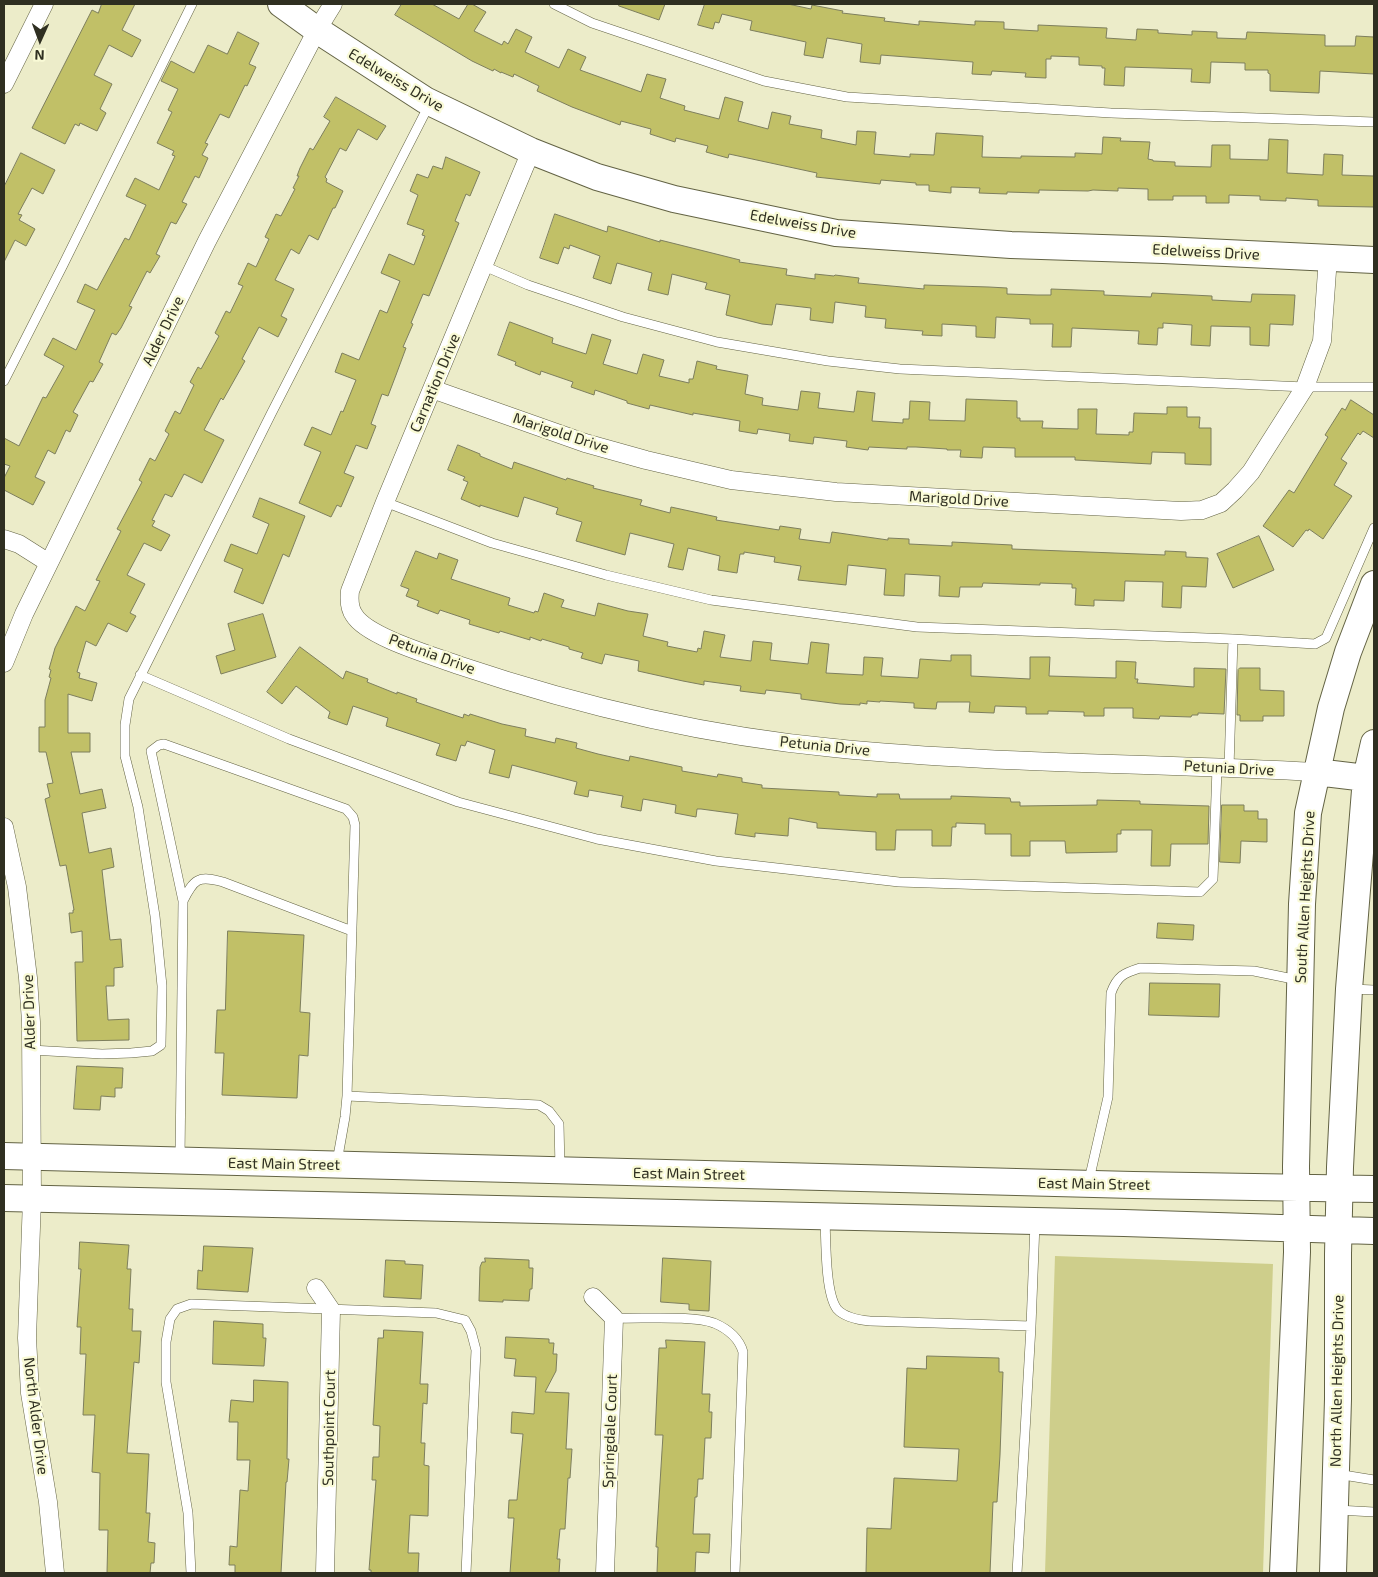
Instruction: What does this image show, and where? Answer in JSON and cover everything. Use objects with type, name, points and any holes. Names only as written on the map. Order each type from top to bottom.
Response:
[{"type":"main road","name":"Edelweiss Drive","points":[[281,4],[317,30],[430,102],[531,151],[598,177],[674,199],[836,233],[1010,245],[1374,260]]},
{"type":"main road","name":"South Allen Heights Drive","points":[[1297,1189],[1302,904],[1308,813],[1331,708],[1342,670],[1374,584]]},
{"type":"main road","points":[[1340,1189],[1349,989],[1374,743]]},
{"type":"main road","points":[[1316,772],[1370,778]]},
{"type":"main road","name":"East Main Street","points":[[4,1156],[825,1178],[1297,1189],[1374,1189]]},
{"type":"main road","points":[[337,1205],[378,1198],[434,1194],[553,1195],[559,1187],[560,1171]]},
{"type":"main road","points":[[825,1178],[825,1216]]},
{"type":"main road","points":[[1283,1573],[1297,1189]]},
{"type":"main road","name":"North Allen Heights Drive","points":[[1333,1573],[1340,1189]]},
{"type":"main road","points":[[4,1198],[825,1216],[1374,1231]]},
{"type":"street","points":[[6,75],[44,4]]},
{"type":"street","name":"Alder Drive","points":[[4,661],[24,614],[207,241],[317,30],[333,4]]},
{"type":"street","name":"Carnation Drive","points":[[354,617],[349,604],[350,591],[531,151]]},
{"type":"street","name":"Marigold Drive","points":[[432,389],[584,443],[731,480],[836,492],[1181,511],[1202,510],[1220,503],[1251,472],[1305,387],[1322,341],[1328,257]]},
{"type":"street","points":[[4,539],[19,544],[49,563]]},
{"type":"street","name":"Petunia Drive","points":[[354,617],[370,630],[418,651],[551,693],[669,723],[772,740],[922,756],[1316,772]]},
{"type":"street","name":"Alder Drive","points":[[4,827],[17,887],[28,978],[31,1050],[32,1199]]},
{"type":"street","name":"North Alder Drive","points":[[32,1199],[27,1338],[30,1393],[52,1527],[55,1573]]},
{"type":"street","points":[[316,1288],[331,1310]]},
{"type":"street","points":[[593,1297],[614,1318]]},
{"type":"street","name":"Southpoint Court","points":[[326,1573],[331,1310]]},
{"type":"street","name":"Springdale Court","points":[[605,1573],[614,1318]]},
{"type":"lane","points":[[4,380],[63,266],[192,4]]},
{"type":"lane","points":[[554,4],[592,23],[764,81],[847,96],[937,104],[1111,113],[1374,122]]},
{"type":"lane","points":[[31,1050],[102,1054],[131,1053],[152,1050],[161,1045],[162,986],[155,916],[138,807],[125,756],[125,725],[129,699],[430,102]]},
{"type":"lane","points":[[484,266],[528,284],[623,317],[717,342],[828,361],[900,369],[1305,387],[1374,387]]},
{"type":"lane","points":[[385,502],[492,543],[606,575],[711,600],[918,627],[1315,644],[1326,638],[1374,528]]},
{"type":"lane","points":[[140,674],[289,739],[458,802],[596,839],[706,859],[898,882],[1200,892],[1213,879],[1233,639]]},
{"type":"lane","points":[[180,1161],[183,902],[152,751],[159,745],[164,744],[346,809],[353,817],[355,825],[347,1096],[336,1165]]},
{"type":"lane","points":[[183,902],[192,884],[199,879],[209,878],[352,931]]},
{"type":"lane","points":[[1088,1184],[1108,1097],[1111,993],[1114,984],[1123,973],[1140,968],[1254,970],[1300,980]]},
{"type":"lane","points":[[1349,989],[1374,990]]},
{"type":"lane","points":[[347,1096],[539,1105],[549,1110],[559,1124],[560,1171]]},
{"type":"lane","points":[[825,1216],[826,1257],[831,1292],[838,1309],[853,1319],[870,1322],[1031,1326]]},
{"type":"lane","points":[[1017,1573],[1035,1222]]},
{"type":"lane","points":[[191,1573],[188,1513],[166,1382],[166,1342],[170,1319],[177,1309],[191,1304],[436,1313],[465,1320],[471,1331],[476,1350],[466,1573]]},
{"type":"lane","points":[[614,1318],[689,1320],[713,1323],[728,1330],[740,1342],[743,1352],[735,1573]]},
{"type":"lane","points":[[1336,1474],[1374,1480]]},
{"type":"lane","points":[[1334,1510],[1374,1512]]},
{"type":"green space","points":[[1055,1256],[1273,1264],[1263,1573],[1045,1573]]},
{"type":"building","points":[[102,4],[135,4],[122,30],[141,40],[132,57],[109,45],[94,75],[112,84],[100,109],[106,113],[97,131],[80,123],[79,126],[75,124],[65,144],[32,128],[92,10],[98,13]]},
{"type":"building","points":[[402,4],[432,4],[459,19],[468,4],[472,4],[486,12],[474,31],[502,45],[504,41],[508,44],[516,29],[532,37],[525,52],[559,68],[568,49],[586,57],[580,70],[641,92],[647,74],[666,79],[660,98],[685,106],[684,110],[719,119],[725,97],[743,102],[738,121],[768,129],[772,112],[791,116],[789,124],[822,130],[821,138],[856,145],[857,131],[876,132],[874,154],[910,157],[910,154],[934,155],[936,133],[983,136],[982,157],[1075,157],[1075,153],[1102,154],[1103,137],[1121,138],[1120,141],[1150,142],[1148,159],[1153,161],[1175,162],[1175,166],[1211,167],[1212,145],[1230,145],[1230,159],[1268,160],[1269,139],[1288,140],[1287,173],[1323,175],[1324,154],[1343,155],[1342,175],[1374,176],[1374,207],[1318,206],[1318,200],[1286,198],[1286,201],[1260,200],[1260,196],[1229,195],[1229,203],[1206,203],[1206,196],[1173,196],[1173,200],[1148,200],[1148,189],[1118,188],[1118,191],[1039,190],[1039,193],[1007,192],[1007,194],[979,193],[980,188],[951,187],[951,193],[929,191],[929,185],[916,185],[916,183],[881,180],[880,184],[816,177],[817,173],[729,154],[728,158],[706,152],[708,146],[676,138],[675,142],[650,134],[651,129],[621,121],[620,125],[572,107],[537,91],[539,86],[514,74],[513,77],[494,69],[493,71],[472,61],[395,15]]},
{"type":"building","points":[[619,4],[665,4],[659,20],[619,6]]},
{"type":"building","points":[[705,4],[788,4],[811,9],[812,5],[843,11],[842,13],[885,18],[884,21],[919,25],[919,21],[975,25],[975,21],[1004,22],[1004,29],[1038,31],[1038,25],[1107,28],[1106,38],[1136,40],[1137,29],[1158,30],[1158,33],[1192,35],[1192,31],[1217,32],[1217,38],[1246,39],[1247,32],[1325,35],[1325,46],[1355,46],[1356,36],[1374,37],[1374,74],[1320,71],[1319,93],[1270,91],[1270,74],[1268,70],[1245,70],[1245,63],[1211,62],[1210,83],[1191,82],[1192,69],[1125,67],[1124,86],[1104,85],[1105,68],[1102,68],[1102,66],[1079,65],[1079,57],[1051,56],[1051,59],[1046,59],[1046,78],[1025,77],[1026,73],[992,71],[991,75],[972,74],[973,62],[881,55],[880,64],[860,62],[862,44],[827,38],[823,58],[804,55],[806,42],[750,30],[752,21],[722,14],[719,23],[715,22],[713,29],[698,25]]},
{"type":"building","points":[[238,32],[259,43],[249,64],[256,67],[229,118],[220,114],[205,143],[208,144],[202,155],[208,158],[199,178],[195,176],[182,202],[187,204],[176,224],[171,222],[156,254],[160,256],[150,273],[147,271],[129,306],[132,307],[121,328],[116,335],[112,333],[99,362],[103,364],[93,382],[90,381],[73,412],[78,415],[70,432],[66,430],[55,454],[48,450],[35,477],[45,482],[33,505],[4,490],[4,478],[10,466],[4,464],[4,438],[19,446],[43,397],[46,398],[64,366],[44,355],[53,338],[76,350],[95,310],[77,302],[85,284],[97,290],[125,238],[129,240],[146,205],[126,196],[135,178],[159,190],[175,156],[172,155],[174,151],[157,143],[172,112],[168,110],[178,89],[161,81],[171,61],[194,73],[208,45],[227,54]]},
{"type":"building","points":[[336,97],[386,126],[377,140],[358,129],[346,151],[340,148],[325,177],[327,179],[326,182],[343,191],[335,208],[333,208],[318,240],[309,235],[299,254],[291,249],[275,280],[294,289],[281,316],[287,319],[278,337],[259,327],[242,359],[245,361],[223,400],[221,398],[204,430],[224,440],[202,483],[184,474],[172,497],[165,494],[152,520],[155,521],[152,526],[170,535],[161,551],[144,543],[127,575],[145,584],[130,613],[136,616],[127,632],[108,623],[96,646],[86,641],[77,672],[80,673],[79,678],[97,683],[92,701],[68,694],[68,733],[90,733],[90,752],[71,752],[80,794],[102,789],[106,808],[82,813],[89,853],[111,848],[114,867],[102,870],[110,940],[121,939],[123,967],[114,968],[114,986],[106,986],[108,1020],[129,1019],[129,1040],[77,1041],[75,962],[83,962],[82,931],[71,933],[69,913],[73,913],[74,910],[66,865],[60,866],[45,799],[50,797],[47,784],[53,783],[46,752],[39,752],[39,727],[45,727],[45,700],[51,678],[49,677],[51,670],[49,669],[55,648],[76,606],[85,611],[100,581],[96,580],[121,531],[117,529],[142,482],[139,480],[150,458],[155,461],[169,434],[165,431],[175,411],[180,414],[194,385],[190,382],[198,367],[201,369],[219,336],[215,333],[226,311],[230,313],[243,286],[238,284],[248,263],[256,267],[269,239],[265,237],[276,214],[281,216],[295,189],[293,188],[299,176],[297,176],[310,148],[313,150],[330,121],[324,117]]},
{"type":"building","points":[[21,153],[55,170],[43,194],[32,188],[18,214],[22,215],[19,220],[35,229],[26,246],[15,240],[4,262],[4,187]]},
{"type":"building","points":[[446,157],[480,172],[470,196],[466,194],[455,221],[459,223],[429,296],[423,294],[411,323],[413,324],[403,347],[406,348],[388,396],[382,394],[371,424],[376,426],[367,449],[356,445],[344,473],[354,477],[341,507],[337,505],[331,517],[299,503],[321,452],[304,445],[312,427],[331,435],[341,411],[343,412],[356,380],[335,372],[342,353],[359,360],[380,310],[387,313],[400,281],[381,273],[389,254],[414,265],[425,236],[422,235],[424,230],[407,224],[418,195],[410,191],[417,174],[428,178],[433,166],[442,169]]},
{"type":"building","points":[[555,214],[607,232],[608,226],[660,242],[660,240],[740,260],[739,262],[787,269],[786,275],[815,279],[815,274],[835,275],[859,278],[858,283],[924,289],[924,285],[1007,288],[1007,294],[1037,295],[1051,295],[1051,289],[1104,291],[1104,295],[1151,297],[1152,293],[1212,296],[1212,300],[1251,302],[1252,294],[1295,295],[1293,325],[1270,324],[1269,346],[1250,345],[1250,327],[1211,326],[1210,346],[1191,345],[1192,325],[1163,323],[1163,328],[1158,328],[1157,345],[1138,344],[1139,331],[1072,328],[1071,347],[1052,347],[1053,324],[1030,324],[1030,319],[996,317],[995,338],[976,337],[976,326],[942,324],[942,336],[922,335],[923,331],[885,328],[886,319],[865,317],[866,306],[835,302],[833,323],[810,320],[811,308],[776,304],[772,325],[762,324],[726,315],[730,295],[705,289],[707,283],[672,274],[668,295],[648,290],[652,273],[617,263],[611,284],[593,278],[600,256],[570,245],[569,249],[564,247],[558,264],[540,258]]},
{"type":"building","points":[[510,322],[553,338],[552,343],[586,354],[592,334],[611,340],[603,364],[637,374],[643,354],[664,360],[659,376],[689,383],[689,379],[693,379],[697,361],[717,366],[716,369],[748,375],[745,394],[763,398],[762,405],[798,410],[801,391],[820,393],[818,408],[854,412],[857,391],[875,393],[872,421],[903,423],[903,419],[909,419],[910,401],[930,402],[929,420],[965,421],[966,399],[1017,401],[1017,418],[1020,418],[1020,421],[1043,421],[1042,428],[1078,429],[1078,409],[1097,409],[1096,434],[1129,435],[1129,432],[1133,432],[1134,413],[1167,414],[1167,407],[1187,407],[1187,417],[1200,417],[1199,428],[1211,428],[1211,465],[1185,464],[1185,453],[1152,452],[1151,464],[1075,460],[1075,457],[1015,457],[1015,448],[983,447],[982,458],[960,457],[961,450],[916,447],[907,447],[907,449],[869,447],[868,450],[846,447],[847,441],[814,437],[813,444],[789,441],[790,434],[758,429],[757,434],[739,431],[740,421],[693,413],[693,415],[650,405],[649,409],[627,403],[627,401],[595,390],[594,395],[571,387],[573,382],[541,371],[540,375],[515,365],[516,362],[498,355]]},
{"type":"building","points":[[1351,400],[1374,415],[1374,438],[1363,431],[1360,435],[1358,433],[1341,459],[1347,463],[1334,485],[1352,496],[1323,539],[1309,529],[1308,531],[1306,530],[1293,547],[1263,526],[1289,490],[1294,493],[1328,437],[1325,435],[1342,408],[1345,410]]},
{"type":"building","points":[[458,445],[512,469],[514,462],[566,480],[567,478],[594,486],[593,488],[642,500],[640,505],[670,513],[671,507],[717,517],[716,520],[779,530],[780,526],[801,529],[799,539],[830,543],[832,532],[888,540],[888,538],[909,539],[909,544],[952,546],[952,542],[1012,545],[1012,549],[1165,555],[1165,551],[1186,552],[1186,557],[1208,558],[1206,587],[1182,586],[1181,608],[1162,607],[1163,582],[1125,581],[1124,601],[1094,600],[1094,606],[1075,605],[1076,588],[1072,588],[1072,584],[983,583],[982,587],[960,587],[959,597],[939,596],[940,576],[905,574],[904,596],[884,595],[886,569],[848,565],[846,585],[798,580],[801,566],[774,562],[775,557],[744,552],[744,554],[740,554],[737,573],[718,570],[720,556],[688,548],[683,570],[668,567],[674,544],[630,533],[625,555],[576,541],[582,522],[556,514],[558,508],[524,497],[518,517],[480,505],[480,507],[461,499],[468,482],[463,480],[465,477],[448,470]]},
{"type":"building","points":[[260,498],[305,516],[289,557],[283,554],[263,604],[234,592],[243,569],[224,561],[231,544],[257,554],[269,524],[253,517]]},
{"type":"building","points":[[1259,536],[1274,570],[1233,588],[1217,554]]},
{"type":"building","points":[[416,551],[437,559],[439,553],[458,560],[451,579],[510,598],[508,605],[534,613],[535,611],[538,612],[544,593],[564,600],[561,607],[595,616],[598,603],[648,614],[643,636],[668,642],[667,646],[697,652],[698,648],[701,649],[704,631],[725,635],[720,657],[751,661],[753,641],[772,643],[770,660],[808,664],[811,642],[829,644],[826,673],[863,675],[864,657],[883,658],[881,676],[918,678],[920,659],[951,661],[951,655],[971,655],[971,676],[1030,679],[1030,657],[1050,657],[1049,676],[1116,678],[1116,661],[1136,662],[1135,679],[1138,679],[1137,683],[1194,687],[1194,668],[1226,669],[1224,714],[1198,713],[1198,715],[1192,715],[1191,717],[1160,716],[1159,719],[1133,718],[1133,708],[1104,708],[1104,716],[1084,716],[1084,712],[1048,711],[1048,714],[1026,714],[1026,707],[995,706],[994,713],[969,712],[970,702],[937,702],[936,709],[914,708],[914,703],[880,701],[867,701],[867,704],[860,703],[860,705],[840,704],[801,699],[801,694],[766,690],[765,694],[740,691],[741,686],[704,681],[704,685],[683,681],[638,671],[639,661],[605,654],[602,664],[581,658],[583,653],[569,649],[569,647],[542,639],[541,641],[530,637],[530,640],[500,631],[499,633],[469,624],[470,620],[440,610],[438,614],[417,606],[419,601],[406,596],[409,589],[401,586]]},
{"type":"building","points":[[263,614],[276,657],[221,674],[216,656],[235,650],[228,624]]},
{"type":"building","points":[[300,647],[343,679],[346,671],[368,679],[367,682],[397,694],[397,692],[417,699],[416,702],[463,718],[464,714],[469,716],[470,714],[526,729],[525,736],[555,743],[556,738],[577,743],[576,748],[629,761],[630,756],[682,767],[682,771],[717,777],[718,774],[742,778],[742,782],[762,785],[762,788],[839,792],[839,795],[877,797],[877,794],[899,794],[900,799],[951,799],[951,796],[1010,798],[1011,802],[1020,802],[1020,806],[1097,805],[1097,800],[1140,801],[1140,804],[1209,806],[1208,844],[1171,844],[1170,866],[1151,866],[1152,830],[1121,830],[1121,834],[1117,834],[1117,852],[1066,853],[1065,841],[1030,841],[1030,856],[1011,856],[1011,834],[985,834],[985,824],[956,823],[956,827],[952,827],[951,846],[932,846],[932,830],[896,830],[895,850],[876,850],[876,832],[817,828],[817,823],[789,818],[788,836],[755,833],[755,837],[735,834],[738,814],[697,809],[696,817],[675,813],[676,805],[643,799],[641,811],[621,807],[623,796],[589,790],[588,797],[574,794],[577,782],[512,765],[509,778],[489,773],[495,750],[467,741],[465,746],[461,745],[456,761],[436,755],[440,744],[386,726],[388,718],[353,706],[347,725],[328,718],[330,712],[296,686],[282,704],[267,692]]},
{"type":"building","points":[[1240,668],[1260,668],[1260,690],[1284,691],[1284,716],[1263,716],[1263,721],[1240,721],[1240,715],[1237,715],[1238,670]]},
{"type":"building","points":[[1222,805],[1244,805],[1244,811],[1258,811],[1258,819],[1267,819],[1267,842],[1241,841],[1240,863],[1220,862]]},
{"type":"building","points":[[1158,923],[1194,925],[1193,940],[1157,938]]},
{"type":"building","points":[[228,931],[304,935],[300,1012],[310,1013],[308,1056],[299,1055],[297,1098],[222,1095],[224,1053],[215,1053],[217,1010],[225,1010]]},
{"type":"building","points":[[1150,983],[1220,984],[1219,1017],[1149,1015]]},
{"type":"building","points":[[77,1066],[123,1068],[122,1088],[115,1088],[115,1097],[101,1096],[100,1110],[74,1109]]},
{"type":"building","points":[[80,1242],[129,1245],[127,1269],[131,1269],[129,1309],[133,1309],[132,1331],[141,1331],[139,1363],[134,1362],[127,1453],[149,1454],[146,1513],[150,1513],[148,1542],[155,1543],[154,1563],[151,1563],[150,1573],[107,1573],[108,1530],[99,1530],[100,1473],[92,1472],[95,1415],[83,1415],[86,1354],[80,1354],[81,1327],[77,1327],[81,1269],[79,1269]]},
{"type":"building","points":[[204,1246],[253,1248],[248,1292],[197,1289],[198,1270],[202,1271]]},
{"type":"building","points":[[485,1258],[529,1260],[529,1268],[533,1268],[532,1289],[530,1289],[529,1301],[479,1301],[480,1267],[482,1262],[485,1262]]},
{"type":"building","points":[[663,1258],[711,1261],[709,1311],[689,1310],[689,1304],[661,1302]]},
{"type":"building","points":[[386,1260],[405,1261],[405,1264],[423,1265],[421,1299],[384,1297]]},
{"type":"building","points":[[214,1321],[263,1324],[263,1338],[266,1338],[264,1366],[213,1364]]},
{"type":"building","points":[[384,1330],[423,1332],[420,1384],[428,1384],[427,1404],[423,1403],[421,1443],[425,1443],[424,1465],[429,1466],[428,1516],[410,1515],[408,1553],[419,1553],[418,1573],[371,1573],[371,1570],[369,1570],[376,1480],[372,1480],[373,1457],[379,1457],[380,1426],[373,1425],[378,1338],[383,1338]]},
{"type":"building","points":[[506,1337],[549,1339],[549,1343],[554,1343],[553,1354],[557,1354],[556,1371],[545,1392],[569,1393],[566,1449],[572,1449],[565,1529],[560,1529],[557,1559],[560,1559],[559,1573],[510,1573],[514,1518],[508,1518],[509,1500],[517,1500],[523,1434],[511,1433],[512,1412],[534,1414],[536,1377],[514,1376],[516,1359],[505,1358]]},
{"type":"building","points":[[666,1340],[705,1342],[702,1394],[710,1394],[709,1412],[712,1412],[711,1438],[705,1438],[703,1479],[698,1479],[693,1534],[710,1534],[709,1553],[696,1552],[695,1573],[657,1573],[658,1547],[656,1547],[663,1435],[655,1435],[659,1348],[666,1348]]},
{"type":"building","points":[[927,1356],[999,1358],[999,1372],[1003,1372],[1000,1455],[997,1502],[993,1502],[990,1573],[866,1573],[867,1528],[891,1529],[894,1478],[957,1481],[959,1449],[904,1447],[907,1368],[926,1369]]},
{"type":"building","points":[[254,1380],[288,1382],[287,1459],[289,1459],[281,1573],[235,1573],[235,1565],[229,1565],[230,1546],[237,1547],[240,1490],[248,1491],[250,1460],[237,1460],[238,1422],[229,1422],[231,1400],[253,1402]]}]
